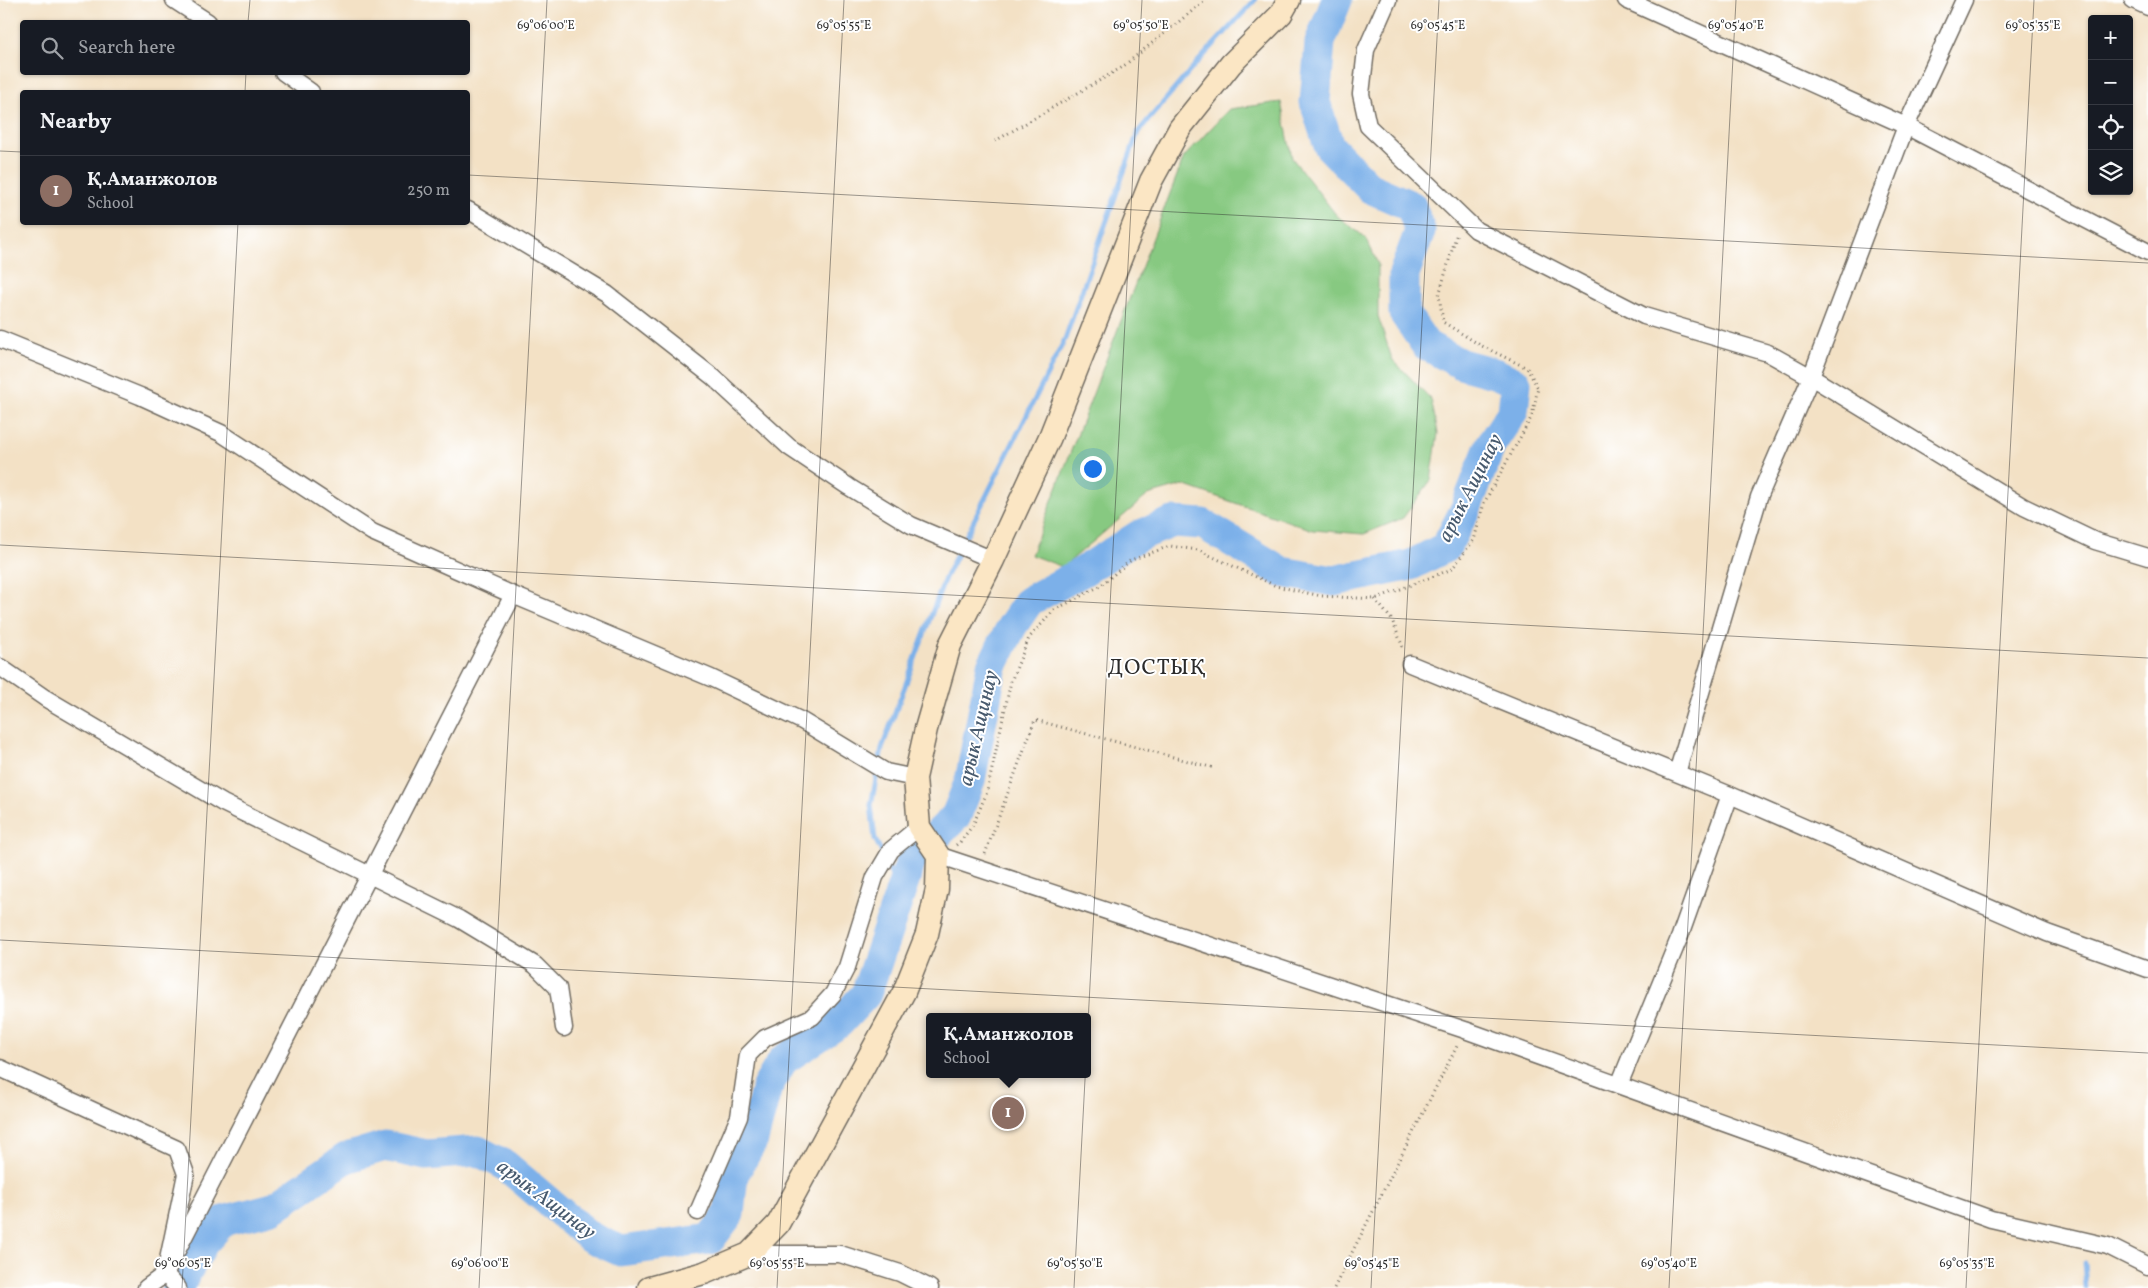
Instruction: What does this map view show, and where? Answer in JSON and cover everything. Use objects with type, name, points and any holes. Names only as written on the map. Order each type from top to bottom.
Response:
[{"type":"main road","points":[[649,1288],[704,1273],[749,1254],[778,1224],[904,992],[928,934],[937,889],[938,855],[919,826],[915,778],[926,729],[950,644],[993,560],[1050,437],[1151,181],[1180,128],[1231,64],[1281,14],[1289,0]]},
{"type":"street","points":[[174,0],[205,20]]},
{"type":"street","points":[[1388,0],[1366,50],[1361,94],[1368,126],[1476,230],[1644,316],[1768,353],[1811,377],[2024,507],[2095,541],[2148,557]]},
{"type":"street","points":[[1626,0],[1906,126],[2148,252]]},
{"type":"street","points":[[1677,773],[1759,497],[1811,377],[1906,126],[1964,0]]},
{"type":"street","points":[[2133,0],[2148,7]]},
{"type":"street","points":[[287,75],[308,90]]},
{"type":"street","points":[[470,211],[607,294],[713,377],[789,446],[849,488],[911,524],[993,560]]},
{"type":"street","points":[[0,339],[140,396],[221,434],[372,532],[512,595],[711,678],[802,721],[886,772],[915,778]]},
{"type":"street","points":[[146,1288],[165,1274],[512,595]]},
{"type":"street","points":[[1410,664],[1730,795],[2047,933],[2148,969]]},
{"type":"street","points":[[0,667],[45,698],[223,803],[459,919],[535,965],[558,988],[564,1028]]},
{"type":"street","points":[[1619,1085],[1680,936],[1730,795]]},
{"type":"street","points":[[698,1212],[739,1117],[748,1056],[765,1038],[812,1017],[833,994],[847,967],[875,877],[891,850],[919,826]]},
{"type":"street","points":[[938,855],[1465,1030],[1991,1219],[2108,1246],[2148,1266]]},
{"type":"street","points":[[0,1068],[177,1149],[186,1174],[165,1274]]},
{"type":"street","points":[[749,1254],[840,1254],[900,1273],[930,1288]]},
{"type":"street","points":[[165,1274],[178,1288]]},
{"type":"path","points":[[995,141],[1121,68],[1206,0]]},
{"type":"path","points":[[938,855],[960,842],[973,825],[987,792],[1011,681],[1029,638],[1054,610],[1100,586],[1131,560],[1170,546],[1198,550],[1276,586],[1321,596],[1375,599],[1452,569],[1474,540],[1484,503],[1532,416],[1538,388],[1527,368],[1480,346],[1443,322],[1439,295],[1462,216]]},
{"type":"path","points":[[1375,599],[1392,620],[1410,664]]},
{"type":"path","points":[[980,869],[1034,720],[1214,768]]},
{"type":"path","points":[[1334,1288],[1465,1030]]},
{"type":"green space","points":[[1281,102],[1292,158],[1337,216],[1366,238],[1378,264],[1378,316],[1392,359],[1431,399],[1438,433],[1431,480],[1403,518],[1364,534],[1313,530],[1183,485],[1148,495],[1063,567],[1031,555],[1184,157],[1229,109]]},
{"type":"waterway","points":[[884,857],[875,839],[871,805],[882,748],[945,578],[1065,339],[1138,132],[1195,65],[1255,0]]},
{"type":"waterway","name":"арык Ащинау","points":[[177,1288],[204,1242],[223,1221],[273,1208],[346,1158],[385,1146],[426,1155],[478,1151],[505,1165],[590,1237],[621,1251],[710,1239],[729,1214],[733,1175],[753,1140],[767,1087],[783,1060],[839,1023],[866,994],[911,861],[956,816],[970,781],[992,666],[1012,626],[1029,601],[1082,572],[1138,536],[1173,522],[1203,524],[1282,572],[1334,581],[1411,565],[1446,547],[1466,508],[1491,444],[1513,411],[1516,383],[1497,374],[1461,364],[1426,345],[1404,313],[1404,274],[1420,231],[1411,206],[1370,188],[1329,146],[1315,102],[1320,42],[1337,0]]},
{"type":"waterway","points":[[887,865],[900,894]]},
{"type":"waterway","points":[[2084,1263],[2086,1288]]},
{"type":"place","name":"Қ.Аманжолов","points":[[1008,1113]]},
{"type":"district","name":"ДОСТЫҚ","points":[[1157,668]]}]
